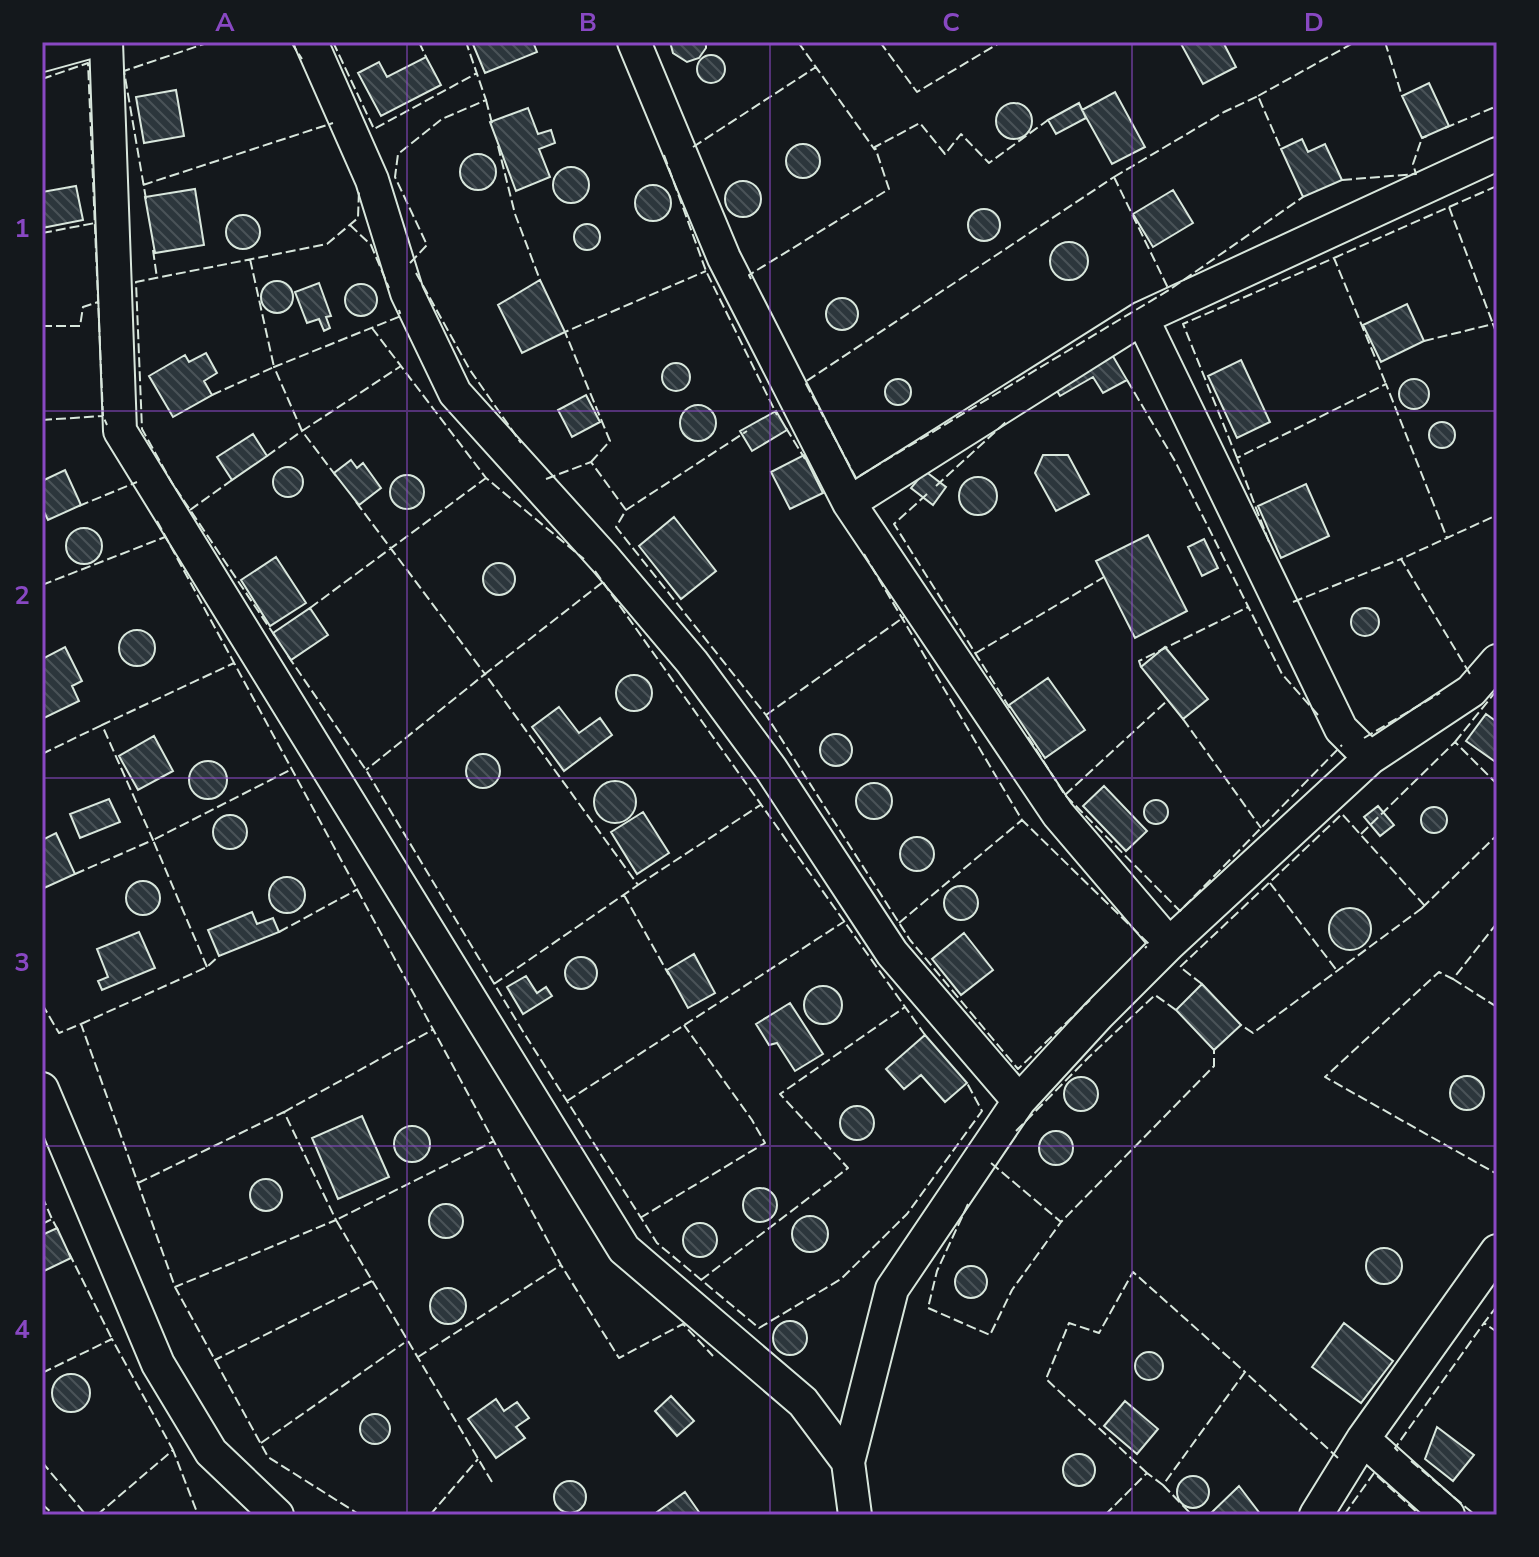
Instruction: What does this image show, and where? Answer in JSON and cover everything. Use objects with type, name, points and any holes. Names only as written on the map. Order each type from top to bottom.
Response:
[{"type":"street","points":[[42,55],[89,42]]},
{"type":"street","points":[[106,42],[120,431],[624,1249],[803,1402],[848,1462]]},
{"type":"street","points":[[311,42],[372,180],[407,293],[455,393],[605,559],[692,662],[771,769],[892,953],[1019,1101]]},
{"type":"street","points":[[634,42],[724,258],[849,503],[1058,814],[1169,944]]},
{"type":"street","points":[[849,503],[1142,318],[1497,154]]},
{"type":"street","points":[[1142,318],[1341,729],[1370,758]]},
{"type":"street","points":[[855,1515],[848,1462],[892,1289],[1019,1101],[1169,944],[1370,758],[1471,691],[1497,661]]},
{"type":"street","points":[[42,1089],[158,1364],[211,1452],[277,1515]]},
{"type":"street","points":[[1316,1515],[1363,1439],[1497,1251]]},
{"type":"street","points":[[1363,1439],[1448,1515]]},
{"type":"building","points":[[472,42],[533,42],[537,52],[485,73]]},
{"type":"building","points":[[670,42],[706,42],[706,48],[699,58],[687,62],[673,53]]},
{"type":"building","points":[[1180,42],[1223,42],[1236,67],[1203,84]]},
{"type":"building","points":[[711,55],[721,59],[725,69],[721,79],[711,83],[701,79],[697,69],[701,59]]},
{"type":"building","points":[[426,57],[441,85],[381,116],[358,73],[379,62],[387,77]]},
{"type":"building","points":[[1429,83],[1449,126],[1422,138],[1402,96]]},
{"type":"building","points":[[176,90],[184,136],[144,143],[136,97]]},
{"type":"building","points":[[1115,92],[1145,147],[1112,164],[1082,110]]},
{"type":"building","points":[[1014,103],[1027,108],[1032,121],[1027,134],[1014,139],[1001,134],[996,121],[1001,108]]},
{"type":"building","points":[[1079,103],[1086,118],[1056,134],[1048,120]]},
{"type":"building","points":[[528,108],[538,134],[551,130],[555,143],[539,149],[550,177],[516,191],[490,122]]},
{"type":"building","points":[[1302,139],[1308,152],[1325,144],[1342,180],[1303,197],[1281,149]]},
{"type":"building","points":[[803,144],[815,149],[820,161],[815,173],[803,178],[791,173],[786,161],[791,149]]},
{"type":"building","points":[[478,154],[491,159],[496,172],[491,185],[478,190],[465,185],[460,172],[465,159]]},
{"type":"building","points":[[571,167],[584,172],[589,185],[584,198],[571,203],[558,198],[553,185],[558,172]]},
{"type":"building","points":[[743,181],[756,186],[761,199],[756,212],[743,217],[730,212],[725,199],[730,186]]},
{"type":"building","points":[[653,185],[666,190],[671,203],[666,216],[653,221],[640,216],[635,203],[640,190]]},
{"type":"building","points":[[76,186],[83,220],[42,228],[42,192]]},
{"type":"building","points":[[195,189],[204,245],[155,253],[145,197]]},
{"type":"building","points":[[1173,190],[1193,223],[1153,247],[1133,214]]},
{"type":"building","points":[[984,209],[996,213],[1000,225],[996,237],[984,241],[972,237],[968,225],[972,213]]},
{"type":"building","points":[[243,215],[255,220],[260,232],[255,244],[243,249],[231,244],[226,232],[231,220]]},
{"type":"building","points":[[587,224],[596,228],[600,237],[596,246],[587,250],[578,246],[574,237],[578,228]]},
{"type":"building","points":[[1069,242],[1082,248],[1088,261],[1082,274],[1069,280],[1056,274],[1050,261],[1056,248]]},
{"type":"building","points":[[540,280],[565,332],[522,353],[498,305]]},
{"type":"building","points":[[277,281],[288,286],[293,297],[288,308],[277,313],[266,308],[261,297],[266,286]]},
{"type":"building","points":[[319,283],[331,316],[326,317],[330,328],[324,331],[319,319],[307,323],[295,292]]},
{"type":"building","points":[[361,284],[372,289],[377,300],[372,311],[361,316],[350,311],[345,300],[350,289]]},
{"type":"building","points":[[842,298],[853,303],[858,314],[853,325],[842,330],[831,325],[826,314],[831,303]]},
{"type":"building","points":[[1407,304],[1424,341],[1381,362],[1363,325]]},
{"type":"building","points":[[1101,336],[1127,380],[1103,393],[1093,377],[1060,396],[1044,369]]},
{"type":"building","points":[[206,353],[217,373],[204,381],[212,395],[173,417],[149,376],[185,355],[189,362]]},
{"type":"building","points":[[1241,360],[1270,422],[1237,438],[1208,376]]},
{"type":"building","points":[[676,363],[686,367],[690,377],[686,387],[676,391],[666,387],[662,377],[666,367]]},
{"type":"building","points":[[898,379],[907,383],[911,392],[907,401],[898,405],[889,401],[885,392],[889,383]]},
{"type":"building","points":[[1414,379],[1425,383],[1429,394],[1425,405],[1414,409],[1403,405],[1399,394],[1403,383]]},
{"type":"building","points":[[586,395],[600,422],[572,437],[558,410]]},
{"type":"building","points":[[698,405],[711,410],[716,423],[711,436],[698,441],[685,436],[680,423],[685,410]]},
{"type":"building","points":[[776,411],[787,430],[752,451],[740,431]]},
{"type":"building","points":[[1442,422],[1452,425],[1455,435],[1452,445],[1442,448],[1432,445],[1429,435],[1432,425]]},
{"type":"building","points":[[253,434],[267,456],[232,480],[217,457]]},
{"type":"building","points":[[804,455],[823,493],[790,509],[771,472]]},
{"type":"building","points":[[1043,455],[1068,455],[1089,494],[1056,511],[1035,473]]},
{"type":"building","points":[[351,460],[357,468],[363,463],[381,488],[359,505],[334,473]]},
{"type":"building","points":[[288,467],[299,471],[303,482],[299,493],[288,497],[277,493],[273,482],[277,471]]},
{"type":"building","points":[[65,470],[81,505],[48,520],[42,508],[42,481]]},
{"type":"building","points":[[925,471],[946,487],[933,505],[911,488]]},
{"type":"building","points":[[407,475],[419,480],[424,492],[419,504],[407,509],[395,504],[390,492],[395,480]]},
{"type":"building","points":[[978,477],[991,483],[997,496],[991,509],[978,515],[965,509],[959,496],[965,483]]},
{"type":"building","points":[[1306,484],[1329,536],[1281,558],[1258,506]]},
{"type":"building","points":[[674,517],[716,571],[681,599],[639,546]]},
{"type":"building","points":[[84,528],[97,533],[102,546],[97,559],[84,564],[71,559],[66,546],[71,533]]},
{"type":"building","points":[[1148,535],[1187,611],[1135,638],[1096,561]]},
{"type":"building","points":[[1204,539],[1218,568],[1202,576],[1188,547]]},
{"type":"building","points":[[276,557],[306,603],[270,626],[241,580]]},
{"type":"building","points":[[499,563],[510,568],[515,579],[510,590],[499,595],[488,590],[483,579],[488,568]]},
{"type":"building","points":[[310,608],[328,635],[291,660],[273,633]]},
{"type":"building","points":[[1365,608],[1375,612],[1379,622],[1375,632],[1365,636],[1355,632],[1351,622],[1355,612]]},
{"type":"building","points":[[137,630],[150,635],[155,648],[150,661],[137,666],[124,661],[119,648],[124,635]]},
{"type":"building","points":[[65,647],[82,681],[72,686],[79,701],[42,719],[42,659]]},
{"type":"building","points":[[1165,647],[1208,699],[1183,719],[1141,667]]},
{"type":"building","points":[[634,675],[647,680],[652,693],[647,706],[634,711],[621,706],[616,693],[621,680]]},
{"type":"building","points":[[1048,678],[1085,730],[1045,758],[1009,705]]},
{"type":"building","points":[[559,707],[579,733],[600,718],[612,735],[564,771],[532,727]]},
{"type":"building","points":[[1486,714],[1497,722],[1497,763],[1466,741]]},
{"type":"building","points":[[836,734],[847,739],[852,750],[847,761],[836,766],[825,761],[820,750],[825,739]]},
{"type":"building","points":[[154,736],[173,771],[138,790],[119,756]]},
{"type":"building","points":[[483,754],[495,759],[500,771],[495,783],[483,788],[471,783],[466,771],[471,759]]},
{"type":"building","points":[[208,761],[222,766],[227,780],[222,794],[208,799],[194,794],[189,780],[194,766]]},
{"type":"building","points":[[615,781],[630,787],[636,802],[630,817],[615,823],[600,817],[594,802],[600,787]]},
{"type":"building","points":[[874,783],[887,788],[892,801],[887,814],[874,819],[861,814],[856,801],[861,788]]},
{"type":"building","points":[[1104,786],[1147,831],[1126,851],[1083,806]]},
{"type":"building","points":[[109,799],[120,822],[80,838],[70,814]]},
{"type":"building","points":[[1156,800],[1164,804],[1168,812],[1164,820],[1156,824],[1148,820],[1144,812],[1148,804]]},
{"type":"building","points":[[1378,806],[1394,825],[1380,836],[1364,817]]},
{"type":"building","points":[[1434,807],[1443,811],[1447,820],[1443,829],[1434,833],[1425,829],[1421,820],[1425,811]]},
{"type":"building","points":[[643,812],[669,853],[637,874],[611,832]]},
{"type":"building","points":[[230,815],[242,820],[247,832],[242,844],[230,849],[218,844],[213,832],[218,820]]},
{"type":"building","points":[[56,833],[75,874],[42,889],[42,840]]},
{"type":"building","points":[[917,837],[929,842],[934,854],[929,866],[917,871],[905,866],[900,854],[905,842]]},
{"type":"building","points":[[287,877],[300,882],[305,895],[300,908],[287,913],[274,908],[269,895],[274,882]]},
{"type":"building","points":[[143,881],[155,886],[160,898],[155,910],[143,915],[131,910],[126,898],[131,886]]},
{"type":"building","points":[[961,886],[973,891],[978,903],[973,915],[961,920],[949,915],[944,903],[949,891]]},
{"type":"building","points":[[1350,908],[1365,914],[1371,929],[1365,944],[1350,950],[1335,944],[1329,929],[1335,914]]},
{"type":"building","points":[[252,912],[257,924],[273,918],[279,932],[219,956],[208,930]]},
{"type":"building","points":[[139,932],[155,968],[102,990],[98,981],[108,977],[97,949]]},
{"type":"building","points":[[964,933],[993,970],[961,995],[932,959]]},
{"type":"building","points":[[694,954],[715,993],[688,1008],[667,970]]},
{"type":"building","points":[[581,957],[592,962],[597,973],[592,984],[581,989],[570,984],[565,973],[570,962]]},
{"type":"building","points":[[526,976],[537,993],[546,987],[552,996],[523,1014],[507,987]]},
{"type":"building","points":[[1202,984],[1241,1025],[1214,1050],[1176,1010]]},
{"type":"building","points":[[823,986],[836,992],[842,1005],[836,1018],[823,1024],[810,1018],[804,1005],[810,992]]},
{"type":"building","points":[[790,1003],[823,1054],[795,1071],[777,1043],[769,1045],[756,1024]]},
{"type":"building","points":[[925,1035],[967,1083],[945,1102],[921,1075],[904,1089],[886,1069]]},
{"type":"building","points":[[1467,1076],[1479,1081],[1484,1093],[1479,1105],[1467,1110],[1455,1105],[1450,1093],[1455,1081]]},
{"type":"building","points":[[1081,1077],[1093,1082],[1098,1094],[1093,1106],[1081,1111],[1069,1106],[1064,1094],[1069,1082]]},
{"type":"building","points":[[857,1106],[869,1111],[874,1123],[869,1135],[857,1140],[845,1135],[840,1123],[845,1111]]},
{"type":"building","points":[[362,1116],[389,1177],[338,1199],[312,1138]]},
{"type":"building","points":[[412,1126],[425,1131],[430,1144],[425,1157],[412,1162],[399,1157],[394,1144],[399,1131]]},
{"type":"building","points":[[1056,1131],[1068,1136],[1073,1148],[1068,1160],[1056,1165],[1044,1160],[1039,1148],[1044,1136]]},
{"type":"building","points":[[266,1179],[277,1184],[282,1195],[277,1206],[266,1211],[255,1206],[250,1195],[255,1184]]},
{"type":"building","points":[[760,1188],[772,1193],[777,1205],[772,1217],[760,1222],[748,1217],[743,1205],[748,1193]]},
{"type":"building","points":[[446,1204],[458,1209],[463,1221],[458,1233],[446,1238],[434,1233],[429,1221],[434,1209]]},
{"type":"building","points":[[810,1216],[823,1221],[828,1234],[823,1247],[810,1252],[797,1247],[792,1234],[797,1221]]},
{"type":"building","points":[[700,1223],[712,1228],[717,1240],[712,1252],[700,1257],[688,1252],[683,1240],[688,1228]]},
{"type":"building","points":[[57,1228],[71,1258],[42,1272],[42,1235]]},
{"type":"building","points":[[1384,1248],[1397,1253],[1402,1266],[1397,1279],[1384,1284],[1371,1279],[1366,1266],[1371,1253]]},
{"type":"building","points":[[971,1266],[982,1271],[987,1282],[982,1293],[971,1298],[960,1293],[955,1282],[960,1271]]},
{"type":"building","points":[[448,1288],[461,1293],[466,1306],[461,1319],[448,1324],[435,1319],[430,1306],[435,1293]]},
{"type":"building","points":[[790,1321],[802,1326],[807,1338],[802,1350],[790,1355],[778,1350],[773,1338],[778,1326]]},
{"type":"building","points":[[1344,1323],[1393,1361],[1361,1403],[1312,1367]]},
{"type":"building","points":[[1149,1352],[1159,1356],[1163,1366],[1159,1376],[1149,1380],[1139,1376],[1135,1366],[1139,1356]]},
{"type":"building","points":[[71,1374],[85,1379],[90,1393],[85,1407],[71,1412],[57,1407],[52,1393],[57,1379]]},
{"type":"building","points":[[671,1396],[694,1421],[677,1436],[655,1411]]},
{"type":"building","points":[[496,1399],[504,1411],[517,1402],[529,1418],[516,1427],[525,1438],[496,1458],[468,1419]]},
{"type":"building","points":[[1125,1401],[1158,1429],[1137,1454],[1104,1426]]},
{"type":"building","points":[[375,1414],[386,1418],[390,1429],[386,1440],[375,1444],[364,1440],[360,1429],[364,1418]]},
{"type":"building","points":[[1437,1427],[1474,1455],[1453,1481],[1425,1459]]},
{"type":"building","points":[[1079,1454],[1090,1459],[1095,1470],[1090,1481],[1079,1486],[1068,1481],[1063,1470],[1068,1459]]},
{"type":"building","points":[[1193,1476],[1204,1481],[1209,1492],[1204,1503],[1193,1508],[1182,1503],[1177,1492],[1182,1481]]},
{"type":"building","points":[[570,1481],[581,1486],[586,1497],[581,1508],[570,1513],[559,1508],[554,1497],[559,1486]]},
{"type":"building","points":[[1239,1486],[1261,1515],[1209,1515]]},
{"type":"building","points":[[685,1492],[701,1515],[659,1515],[657,1512]]},
{"type":"fence","points":[[146,199],[124,71],[210,42]]},
{"type":"fence","points":[[291,42],[302,59]]},
{"type":"fence","points":[[333,42],[374,129],[477,73]]},
{"type":"fence","points":[[419,42],[426,57]]},
{"type":"fence","points":[[410,263],[427,245],[395,177],[398,154],[442,119],[486,100],[466,42]]},
{"type":"fence","points":[[798,42],[875,150]]},
{"type":"fence","points":[[880,42],[917,92],[1001,42]]},
{"type":"fence","points":[[1258,96],[1355,42]]},
{"type":"fence","points":[[1385,42],[1402,96]]},
{"type":"fence","points":[[42,79],[88,63],[103,416],[107,425]]},
{"type":"fence","points":[[693,147],[816,67]]},
{"type":"fence","points":[[1114,177],[1224,112],[1258,96],[1281,149]]},
{"type":"fence","points":[[486,100],[493,127]]},
{"type":"fence","points":[[1445,128],[1497,106]]},
{"type":"fence","points":[[751,279],[749,275],[889,189],[875,147],[920,123],[945,154],[961,134],[989,163],[1048,120]]},
{"type":"fence","points":[[143,185],[333,123]]},
{"type":"fence","points":[[1342,180],[1416,174],[1413,164],[1422,138],[1427,136]]},
{"type":"fence","points":[[498,146],[515,214],[540,280]]},
{"type":"fence","points":[[664,155],[706,271],[777,415]]},
{"type":"fence","points":[[1114,177],[1169,290],[856,478],[805,382],[1114,177]]},
{"type":"fence","points":[[1449,207],[1497,186]]},
{"type":"fence","points":[[275,636],[172,483],[142,429],[136,282],[327,244],[358,218],[359,190]]},
{"type":"fence","points":[[1172,288],[1303,197]]},
{"type":"fence","points":[[1334,258],[1449,207],[1493,324]]},
{"type":"fence","points":[[42,233],[95,223]]},
{"type":"fence","points":[[350,225],[371,245],[389,288]]},
{"type":"fence","points":[[153,250],[157,278]]},
{"type":"fence","points":[[1237,458],[1183,324],[1334,258],[1386,384]]},
{"type":"fence","points":[[212,395],[274,367],[250,259]]},
{"type":"fence","points":[[591,462],[610,441],[565,332],[706,271]]},
{"type":"fence","points":[[416,273],[470,370],[521,443]]},
{"type":"fence","points":[[42,326],[80,326],[83,307],[98,302]]},
{"type":"fence","points":[[267,456],[302,431],[274,367],[401,316],[399,310]]},
{"type":"fence","points":[[1424,341],[1493,324],[1497,335]]},
{"type":"fence","points":[[372,328],[486,478],[584,559]]},
{"type":"fence","points":[[336,476],[302,431],[401,366]]},
{"type":"fence","points":[[1127,380],[1175,461],[1282,674],[1318,715]]},
{"type":"fence","points":[[1269,542],[1237,458],[1386,384],[1447,538]]},
{"type":"fence","points":[[42,420],[103,416]]},
{"type":"fence","points":[[936,486],[1007,421]]},
{"type":"fence","points":[[786,428],[805,459]]},
{"type":"fence","points":[[626,510],[747,431]]},
{"type":"fence","points":[[546,479],[591,462],[626,510],[616,527],[766,715],[910,940],[1018,1069],[1090,1000]]},
{"type":"fence","points":[[310,608],[486,478]]},
{"type":"fence","points":[[190,510],[232,480]]},
{"type":"fence","points":[[79,506],[137,482]]},
{"type":"fence","points":[[927,494],[894,524],[1011,710]]},
{"type":"fence","points":[[356,502],[485,674],[366,770]]},
{"type":"fence","points":[[1470,674],[1401,559],[1497,515]]},
{"type":"fence","points":[[157,521],[561,1265],[619,1358],[683,1324],[713,1356]]},
{"type":"fence","points":[[42,585],[165,537]]},
{"type":"fence","points":[[864,554],[1022,820],[1149,944],[1145,948]]},
{"type":"fence","points":[[1293,602],[1401,559]]},
{"type":"fence","points":[[595,571],[925,1035]]},
{"type":"fence","points":[[976,653],[1104,577]]},
{"type":"fence","points":[[494,984],[638,885],[485,674],[603,582]]},
{"type":"fence","points":[[1141,667],[1139,661],[1248,607]]},
{"type":"fence","points":[[766,715],[904,617]]},
{"type":"fence","points":[[288,656],[366,770],[522,1030],[657,1243],[759,1328],[841,1279],[907,1214],[982,1111],[967,1083]]},
{"type":"fence","points":[[75,874],[153,840],[102,725],[234,663]]},
{"type":"fence","points":[[1455,742],[1497,690]]},
{"type":"fence","points":[[1364,738],[1440,693]]},
{"type":"fence","points":[[1065,795],[1168,700]]},
{"type":"fence","points":[[1183,719],[1261,828]]},
{"type":"fence","points":[[42,754],[102,725]]},
{"type":"fence","points":[[1028,737],[1065,795],[1180,911],[1342,745]]},
{"type":"fence","points":[[1361,834],[1455,742],[1497,784]]},
{"type":"fence","points":[[207,967],[153,840],[292,769]]},
{"type":"fence","points":[[638,885],[762,804]]},
{"type":"fence","points":[[1202,984],[1180,967],[1342,814],[1425,906],[1253,1033],[1241,1025]]},
{"type":"fence","points":[[899,923],[1022,820]]},
{"type":"fence","points":[[1422,908],[1497,835]]},
{"type":"fence","points":[[1270,883],[1338,972]]},
{"type":"fence","points":[[279,932],[358,889]]},
{"type":"fence","points":[[624,895],[669,975]]},
{"type":"fence","points":[[567,1101],[845,921]]},
{"type":"fence","points":[[1497,923],[1453,979],[1439,972],[1325,1077],[1497,1174]]},
{"type":"fence","points":[[81,1024],[207,967],[219,956]]},
{"type":"fence","points":[[1453,979],[1497,1007]]},
{"type":"fence","points":[[1016,1131],[1155,995],[1176,1010]]},
{"type":"fence","points":[[42,1004],[59,1033],[81,1024],[175,1287],[268,1457],[360,1515]]},
{"type":"fence","points":[[701,1280],[848,1168],[780,1094],[905,1007]]},
{"type":"fence","points":[[640,1218],[765,1143],[684,1025]]},
{"type":"fence","points":[[284,1112],[434,1029]]},
{"type":"fence","points":[[991,1163],[1061,1222],[1214,1066],[1214,1050]]},
{"type":"fence","points":[[138,1183],[284,1112],[336,1220],[175,1287]]},
{"type":"fence","points":[[492,1482],[336,1220],[494,1141]]},
{"type":"fence","points":[[42,1196],[52,1219]]},
{"type":"fence","points":[[968,1204],[937,1271],[928,1308],[990,1335],[1012,1290],[1061,1222]]},
{"type":"fence","points":[[42,1224],[52,1219],[59,1232]]},
{"type":"fence","points":[[69,1253],[112,1339]]},
{"type":"fence","points":[[418,1357],[561,1265]]},
{"type":"fence","points":[[1147,1473],[1046,1379],[1069,1323],[1099,1333],[1133,1272],[1245,1372]]},
{"type":"fence","points":[[216,1362],[372,1281]]},
{"type":"fence","points":[[1497,1306],[1484,1323],[1497,1332]]},
{"type":"fence","points":[[1398,1451],[1395,1448],[1484,1323]]},
{"type":"fence","points":[[42,1373],[112,1339],[173,1450]]},
{"type":"fence","points":[[261,1443],[404,1343]]},
{"type":"fence","points":[[1105,1515],[1147,1473],[1163,1485],[1245,1372],[1338,1458]]},
{"type":"fence","points":[[97,1515],[173,1450],[198,1515]]},
{"type":"fence","points":[[430,1515],[478,1459]]},
{"type":"fence","points":[[1411,1461],[1475,1515]]},
{"type":"fence","points":[[42,1462],[86,1515]]},
{"type":"fence","points":[[1344,1515],[1374,1473],[1420,1515]]},
{"type":"fence","points":[[1163,1485],[1192,1515]]},
{"type":"fence","points":[[42,1504],[58,1515]]}]
